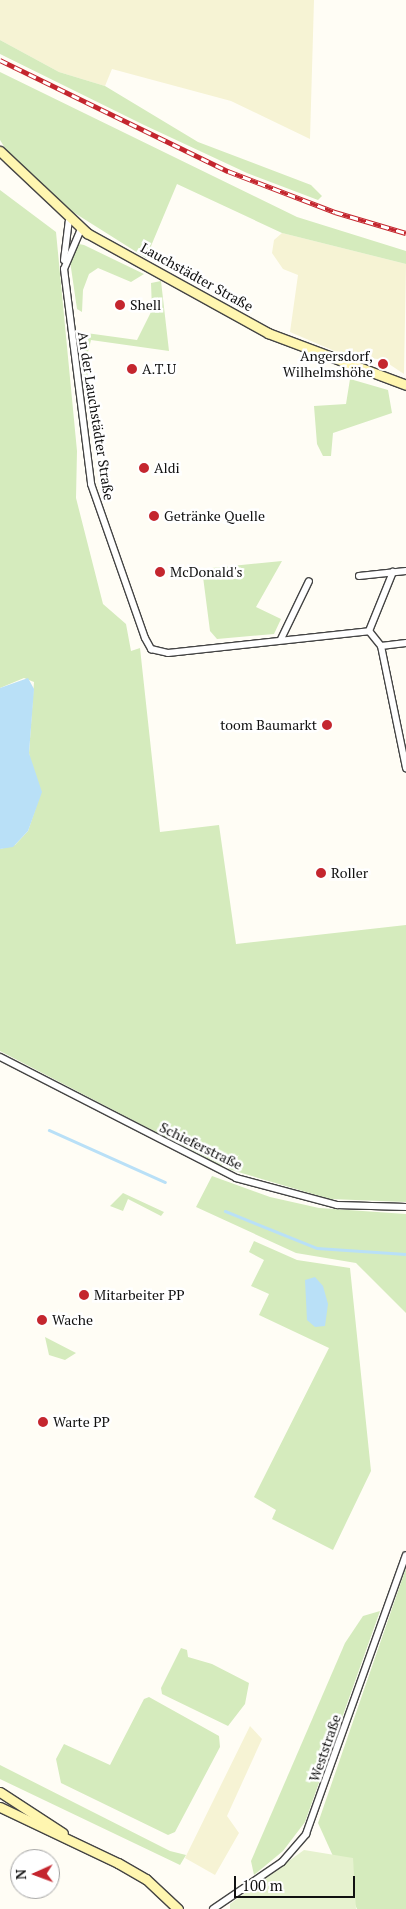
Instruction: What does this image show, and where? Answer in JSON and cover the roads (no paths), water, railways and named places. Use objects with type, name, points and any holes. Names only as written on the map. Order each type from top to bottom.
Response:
[{"type":"main road","name":"Lauchstädter Straße","points":[[0,151],[81,229],[268,333],[406,385]]},
{"type":"main road","points":[[0,1792],[30,1808],[78,1844]]},
{"type":"main road","points":[[0,1808],[139,1875],[164,1894],[178,1909]]},
{"type":"street","name":"An der Lauchstädter Straße","points":[[70,220],[64,269],[94,499],[145,638],[152,649],[168,653],[282,639],[369,631]]},
{"type":"street","points":[[64,269],[81,229]]},
{"type":"street","points":[[359,576],[406,571]]},
{"type":"street","points":[[393,572],[369,631],[381,646],[406,768]]},
{"type":"street","points":[[282,639],[309,581]]},
{"type":"street","points":[[381,646],[406,643]]},
{"type":"street","name":"Schieferstraße","points":[[0,1057],[236,1178],[337,1205],[406,1207]]},
{"type":"street","name":"Weststraße","points":[[213,1909],[282,1862],[306,1834],[406,1556]]},
{"type":"water","points":[[28,678],[34,689],[29,753],[42,792],[28,831],[13,847],[0,849],[0,688]]},
{"type":"water","points":[[315,1277],[323,1286],[328,1304],[325,1326],[315,1327],[307,1320],[305,1280]]},
{"type":"waterway","points":[[49,1130],[165,1182]]},
{"type":"waterway","points":[[225,1211],[317,1248],[406,1254]]},
{"type":"railway","points":[[0,60],[228,171],[335,212],[406,233]]},
{"type":"place","name":"Shell","points":[[120,305]]},
{"type":"place","name":"Angersdorf, Wilhelmshöhe","points":[[383,364]]},
{"type":"place","name":"A.T.U","points":[[132,369]]},
{"type":"place","name":"Aldi","points":[[144,468]]},
{"type":"place","name":"Getränke Quelle","points":[[154,516]]},
{"type":"place","name":"McDonald's","points":[[160,572]]},
{"type":"place","name":"toom Baumarkt","points":[[327,725]]},
{"type":"place","name":"Roller","points":[[321,873]]},
{"type":"place","name":"Mitarbeiter PP","points":[[84,1295]]},
{"type":"place","name":"Wache","points":[[42,1320]]},
{"type":"place","name":"Warte PP","points":[[43,1422]]}]
